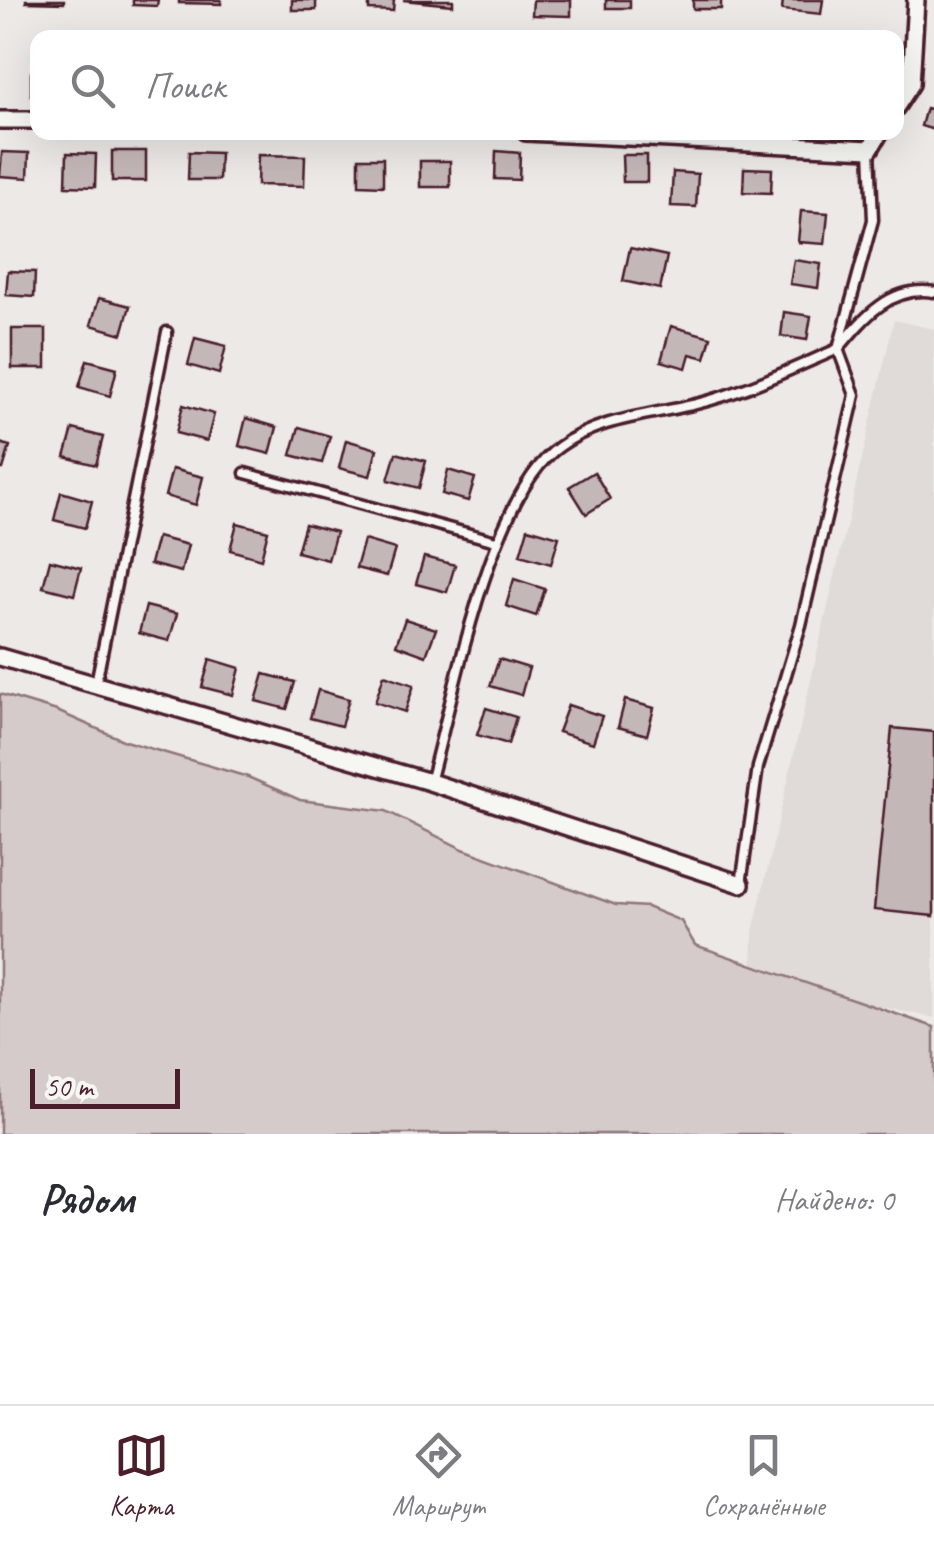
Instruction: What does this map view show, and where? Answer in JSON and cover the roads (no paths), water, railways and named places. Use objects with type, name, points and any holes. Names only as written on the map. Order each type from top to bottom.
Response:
[{"type":"street","points":[[904,95],[911,84],[916,0]]},
{"type":"street","points":[[0,120],[30,120]]},
{"type":"street","points":[[688,140],[870,149],[875,140]]},
{"type":"street","points":[[0,657],[430,782],[741,884]]},
{"type":"lane","points":[[741,884],[758,766],[801,625],[854,395],[838,348],[873,220],[870,149]]},
{"type":"lane","points":[[430,782],[496,541],[520,488],[559,446],[616,421],[710,400],[838,348],[878,303],[934,292]]},
{"type":"lane","points":[[96,684],[167,332]]},
{"type":"lane","points":[[245,473],[496,541]]}]
